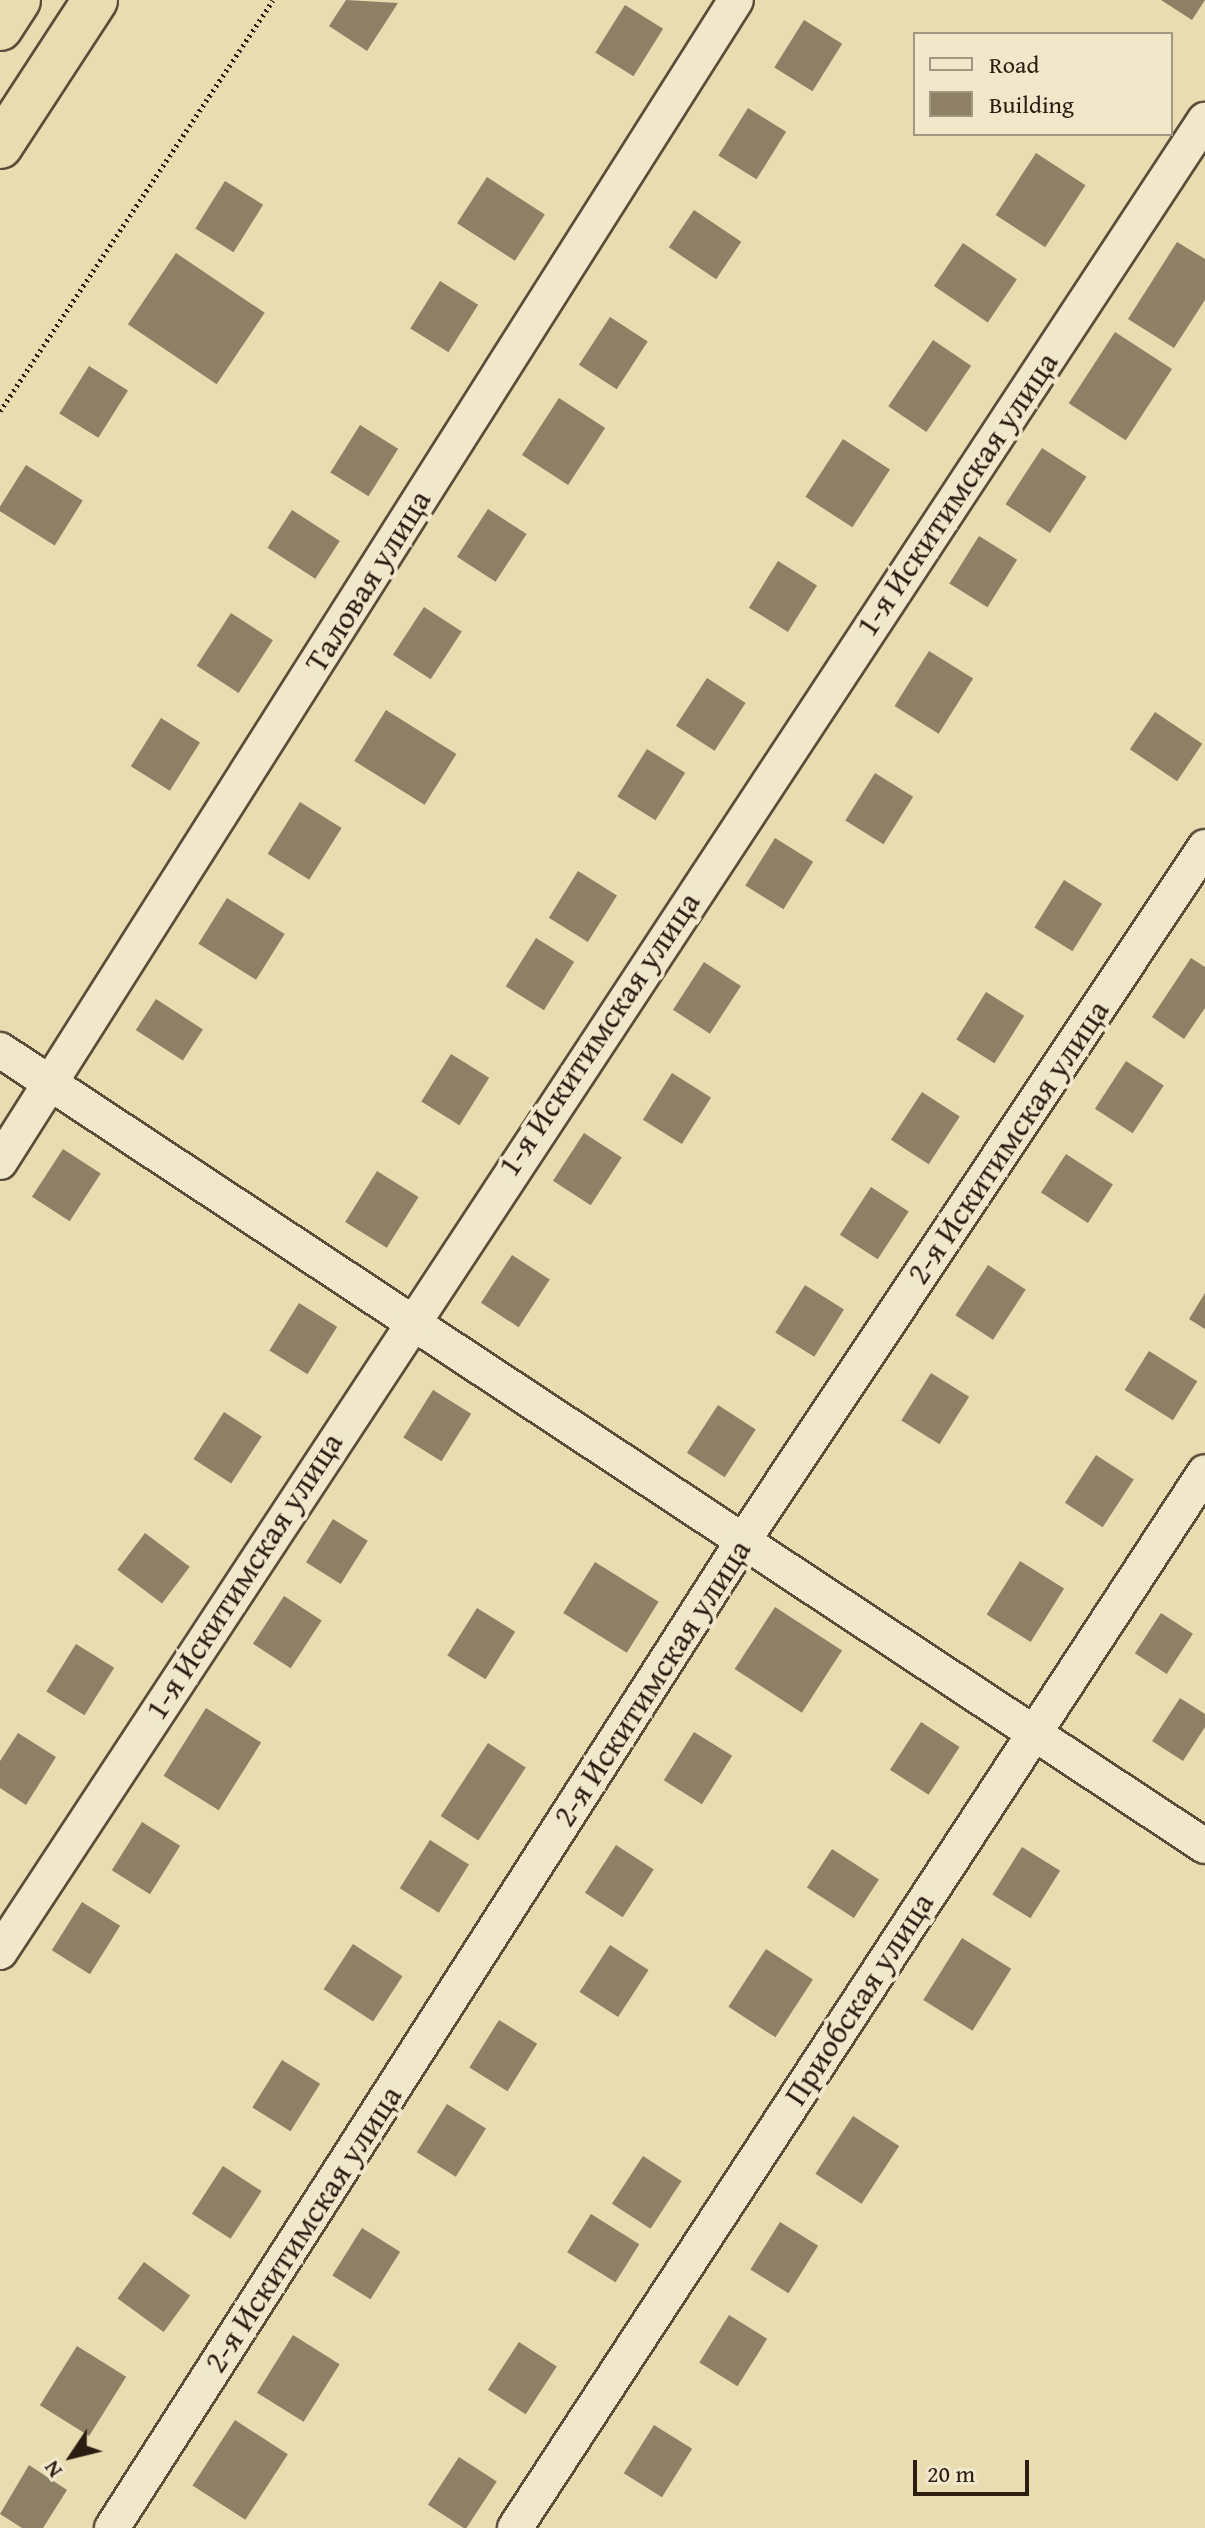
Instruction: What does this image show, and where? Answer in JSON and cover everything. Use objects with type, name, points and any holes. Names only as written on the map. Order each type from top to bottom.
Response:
[{"type":"highway","points":[[0,28],[18,0]]},
{"type":"highway","points":[[0,146],[95,0]]},
{"type":"street","name":"Таловая улица","points":[[0,1162],[736,0]]},
{"type":"street","name":"1-я Искитимская улица","points":[[0,1952],[410,1319],[1205,120]]},
{"type":"street","name":"2-я Искитимская улица","points":[[112,2528],[745,1538],[1205,847]]},
{"type":"street","points":[[0,1050],[745,1538],[1030,1734],[1205,1846]]},
{"type":"street","name":"Приобская улица","points":[[515,2528],[1030,1734],[1205,1472]]},
{"type":"path","points":[[0,411],[273,0]]},
{"type":"building","points":[[346,0],[398,3],[367,51],[329,26]]},
{"type":"building","points":[[1161,0],[1205,0],[1192,20]]},
{"type":"building","points":[[625,5],[663,29],[633,76],[595,52]]},
{"type":"building","points":[[804,20],[842,44],[812,91],[774,67]]},
{"type":"building","points":[[748,108],[786,132],[756,179],[718,155]]},
{"type":"building","points":[[1036,153],[1085,185],[1045,247],[996,215]]},
{"type":"building","points":[[487,177],[545,215],[515,261],[457,223]]},
{"type":"building","points":[[225,181],[263,205],[233,252],[195,228]]},
{"type":"building","points":[[694,210],[741,242],[716,279],[669,247]]},
{"type":"building","points":[[1177,242],[1205,259],[1205,300],[1174,348],[1128,319]]},
{"type":"building","points":[[963,243],[1017,279],[988,322],[934,286]]},
{"type":"building","points":[[176,253],[265,313],[217,384],[128,324]]},
{"type":"building","points":[[440,281],[478,305],[448,352],[410,328]]},
{"type":"building","points":[[610,317],[648,342],[617,389],[579,365]]},
{"type":"building","points":[[1115,332],[1172,369],[1126,440],[1069,403]]},
{"type":"building","points":[[933,340],[971,366],[926,432],[888,406]]},
{"type":"building","points":[[89,366],[128,390],[98,438],[59,413]]},
{"type":"building","points":[[559,398],[605,428],[568,485],[522,455]]},
{"type":"building","points":[[360,425],[398,449],[368,496],[330,472]]},
{"type":"building","points":[[843,439],[890,469],[852,527],[805,497]]},
{"type":"building","points":[[1042,448],[1086,477],[1050,533],[1006,504]]},
{"type":"building","points":[[26,465],[83,501],[55,545],[0,511]]},
{"type":"building","points":[[488,509],[527,534],[496,582],[457,557]]},
{"type":"building","points":[[292,510],[340,541],[315,579],[267,548]]},
{"type":"building","points":[[979,536],[1017,560],[987,607],[949,583]]},
{"type":"building","points":[[778,561],[817,585],[788,632],[749,608]]},
{"type":"building","points":[[424,607],[462,632],[431,679],[393,655]]},
{"type":"building","points":[[231,613],[273,640],[239,693],[197,666]]},
{"type":"building","points":[[929,651],[973,679],[939,734],[895,706]]},
{"type":"building","points":[[707,678],[746,703],[715,751],[676,726]]},
{"type":"building","points":[[386,710],[456,754],[425,805],[354,761]]},
{"type":"building","points":[[1155,712],[1202,744],[1177,781],[1130,749]]},
{"type":"building","points":[[161,718],[200,742],[170,791],[131,766]]},
{"type":"building","points":[[647,749],[685,773],[655,820],[617,796]]},
{"type":"building","points":[[875,773],[913,797],[883,844],[845,820]]},
{"type":"building","points":[[300,802],[342,828],[309,880],[268,854]]},
{"type":"building","points":[[775,838],[813,862],[783,909],[745,885]]},
{"type":"building","points":[[578,871],[617,895],[588,942],[549,918]]},
{"type":"building","points":[[1064,880],[1102,904],[1072,951],[1034,927]]},
{"type":"building","points":[[227,898],[285,934],[256,980],[198,944]]},
{"type":"building","points":[[536,938],[574,962],[544,1010],[506,986]]},
{"type":"building","points":[[1191,958],[1205,967],[1205,1008],[1184,1039],[1152,1017]]},
{"type":"building","points":[[704,962],[741,986],[710,1034],[673,1010]]},
{"type":"building","points":[[986,992],[1024,1016],[994,1063],[956,1039]]},
{"type":"building","points":[[156,999],[203,1029],[183,1061],[136,1030]]},
{"type":"building","points":[[451,1054],[489,1078],[459,1125],[421,1101]]},
{"type":"building","points":[[1126,1061],[1164,1086],[1133,1133],[1095,1109]]},
{"type":"building","points":[[672,1073],[711,1097],[682,1144],[643,1120]]},
{"type":"building","points":[[922,1092],[960,1117],[929,1164],[891,1140]]},
{"type":"building","points":[[584,1133],[622,1158],[591,1205],[553,1181]]},
{"type":"building","points":[[63,1149],[101,1174],[70,1221],[32,1197]]},
{"type":"building","points":[[1066,1154],[1113,1184],[1088,1223],[1041,1193]]},
{"type":"building","points":[[377,1171],[419,1197],[387,1248],[345,1222]]},
{"type":"building","points":[[871,1187],[909,1212],[878,1259],[840,1235]]},
{"type":"building","points":[[512,1255],[550,1280],[519,1327],[481,1303]]},
{"type":"building","points":[[988,1265],[1026,1290],[993,1340],[955,1315]]},
{"type":"building","points":[[805,1285],[844,1309],[814,1357],[775,1332]]},
{"type":"building","points":[[1205,1293],[1205,1329],[1189,1319]]},
{"type":"building","points":[[299,1303],[337,1327],[307,1374],[269,1350]]},
{"type":"building","points":[[1149,1351],[1197,1381],[1173,1420],[1125,1390]]},
{"type":"building","points":[[931,1373],[969,1397],[939,1444],[901,1420]]},
{"type":"building","points":[[433,1390],[471,1414],[441,1461],[403,1437]]},
{"type":"building","points":[[718,1405],[756,1430],[725,1477],[687,1453]]},
{"type":"building","points":[[224,1412],[262,1437],[231,1483],[194,1459]]},
{"type":"building","points":[[1096,1455],[1134,1480],[1103,1527],[1065,1503]]},
{"type":"building","points":[[333,1519],[368,1541],[341,1584],[306,1562]]},
{"type":"building","points":[[145,1533],[190,1567],[162,1603],[117,1570]]},
{"type":"building","points":[[1020,1561],[1064,1589],[1031,1642],[987,1614]]},
{"type":"building","points":[[595,1562],[659,1602],[627,1653],[563,1613]]},
{"type":"building","points":[[284,1596],[322,1621],[291,1668],[253,1644]]},
{"type":"building","points":[[775,1607],[842,1651],[802,1713],[735,1669]]},
{"type":"building","points":[[477,1608],[515,1632],[485,1679],[447,1655]]},
{"type":"building","points":[[1161,1613],[1193,1634],[1167,1674],[1135,1653]]},
{"type":"building","points":[[76,1644],[114,1668],[84,1715],[46,1691]]},
{"type":"building","points":[[1180,1698],[1205,1714],[1205,1727],[1183,1761],[1152,1741]]},
{"type":"building","points":[[206,1708],[261,1742],[219,1810],[164,1776]]},
{"type":"building","points":[[921,1722],[960,1747],[929,1795],[890,1770]]},
{"type":"building","points":[[694,1732],[732,1756],[702,1804],[664,1780]]},
{"type":"building","points":[[18,1733],[56,1757],[26,1805],[0,1788],[0,1761]]},
{"type":"building","points":[[488,1743],[526,1768],[478,1840],[441,1816]]},
{"type":"building","points":[[142,1822],[180,1846],[150,1894],[112,1870]]},
{"type":"building","points":[[430,1840],[469,1864],[439,1913],[400,1888]]},
{"type":"building","points":[[616,1845],[654,1870],[623,1917],[585,1893]]},
{"type":"building","points":[[1022,1847],[1060,1871],[1030,1918],[992,1894]]},
{"type":"building","points":[[832,1849],[879,1879],[854,1918],[807,1888]]},
{"type":"building","points":[[82,1902],[120,1926],[90,1974],[52,1950]]},
{"type":"building","points":[[962,1938],[1011,1969],[973,2031],[923,2000]]},
{"type":"building","points":[[353,1944],[402,1976],[373,2021],[324,1989]]},
{"type":"building","points":[[610,1945],[649,1970],[618,2017],[580,1992]]},
{"type":"building","points":[[766,1949],[813,1979],[775,2037],[728,2007]]},
{"type":"building","points":[[499,2020],[537,2044],[507,2091],[469,2067]]},
{"type":"building","points":[[282,2060],[320,2084],[290,2131],[252,2107]]},
{"type":"building","points":[[447,2104],[486,2128],[456,2177],[417,2152]]},
{"type":"building","points":[[853,2116],[899,2146],[862,2204],[815,2174]]},
{"type":"building","points":[[643,2156],[682,2181],[651,2229],[612,2204]]},
{"type":"building","points":[[223,2166],[262,2191],[231,2239],[192,2214]]},
{"type":"building","points":[[591,2214],[639,2244],[615,2282],[567,2252]]},
{"type":"building","points":[[780,2222],[818,2246],[788,2293],[750,2269]]},
{"type":"building","points":[[362,2228],[400,2252],[370,2299],[332,2275]]},
{"type":"building","points":[[144,2262],[190,2296],[164,2332],[118,2298]]},
{"type":"building","points":[[729,2315],[767,2339],[737,2386],[699,2362]]},
{"type":"building","points":[[293,2335],[340,2364],[304,2422],[257,2393]]},
{"type":"building","points":[[519,2342],[557,2367],[526,2414],[488,2390]]},
{"type":"building","points":[[77,2346],[126,2377],[89,2436],[40,2405]]},
{"type":"building","points":[[235,2420],[288,2454],[245,2520],[193,2485]]},
{"type":"building","points":[[654,2425],[692,2449],[662,2497],[624,2473]]},
{"type":"building","points":[[459,2457],[497,2482],[467,2528],[428,2505]]},
{"type":"building","points":[[29,2465],[67,2490],[43,2528],[22,2528],[0,2514]]}]
